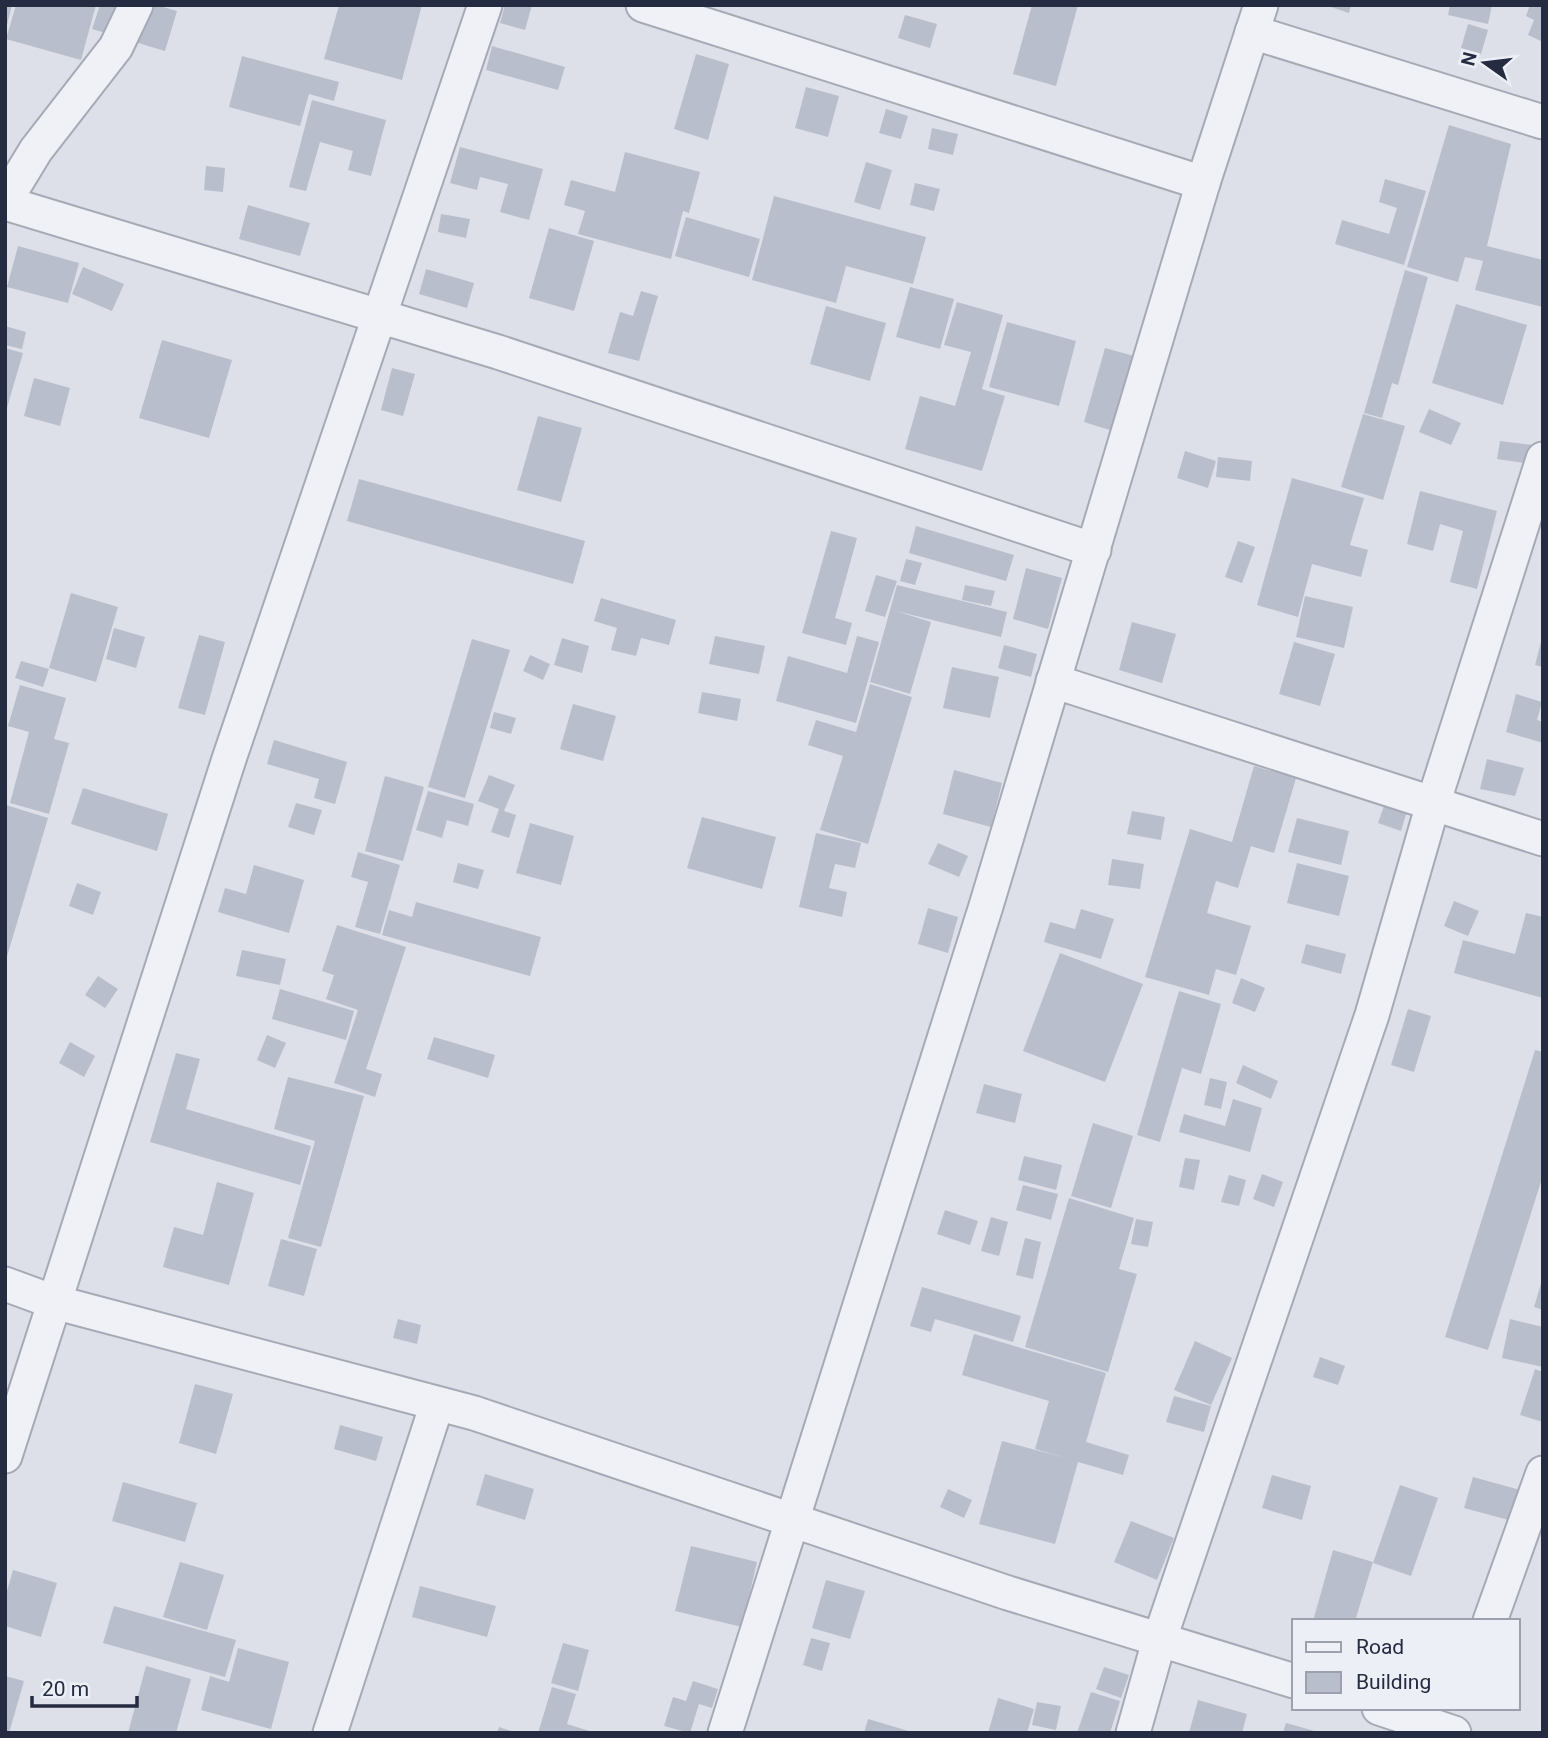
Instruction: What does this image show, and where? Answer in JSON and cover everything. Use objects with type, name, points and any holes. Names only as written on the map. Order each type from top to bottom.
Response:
[{"type":"street","points":[[136,5],[116,47],[36,150],[5,202],[498,352],[1094,550]]},
{"type":"street","points":[[5,1456],[229,759],[485,5]]},
{"type":"street","points":[[643,5],[1203,183]]},
{"type":"street","points":[[725,1733],[986,906],[1203,183],[1256,19],[1543,122]]},
{"type":"street","points":[[1133,1733],[1159,1641],[1372,1015],[1433,804],[1543,459]]},
{"type":"street","points":[[1053,681],[1543,839]]},
{"type":"street","points":[[5,1284],[54,1302],[474,1413],[1008,1593],[1292,1680]]},
{"type":"street","points":[[330,1733],[438,1404]]},
{"type":"street","points":[[1491,1619],[1543,1473]]},
{"type":"street","points":[[1388,1710],[1454,1724]]},
{"type":"building","points":[[5,5],[12,5],[6,29],[5,29]]},
{"type":"building","points":[[16,5],[96,5],[81,60],[6,39]]},
{"type":"building","points":[[100,5],[156,5],[177,11],[165,51],[92,29]]},
{"type":"building","points":[[339,5],[422,5],[402,80],[324,59]]},
{"type":"building","points":[[505,5],[532,5],[525,30],[500,23]]},
{"type":"building","points":[[1032,5],[1078,5],[1056,86],[1013,74]]},
{"type":"building","points":[[1325,5],[1351,5],[1349,13]]},
{"type":"building","points":[[1450,5],[1492,5],[1488,24],[1448,15]]},
{"type":"building","points":[[1530,5],[1543,5],[1543,42],[1528,35],[1534,20],[1526,16]]},
{"type":"building","points":[[905,15],[937,24],[930,48],[898,38]]},
{"type":"building","points":[[1468,24],[1488,30],[1481,54],[1461,48]]},
{"type":"building","points":[[492,46],[565,67],[558,90],[486,70]]},
{"type":"building","points":[[696,54],[729,64],[708,140],[674,129]]},
{"type":"building","points":[[242,56],[339,82],[334,101],[309,94],[300,126],[229,107]]},
{"type":"building","points":[[806,87],[839,96],[828,137],[795,128]]},
{"type":"building","points":[[312,100],[386,120],[371,176],[348,170],[353,151],[320,142],[306,191],[289,187]]},
{"type":"building","points":[[886,109],[908,116],[901,139],[879,133]]},
{"type":"building","points":[[1449,125],[1511,144],[1487,246],[1543,260],[1543,307],[1475,290],[1483,261],[1465,257],[1458,282],[1407,267]]},
{"type":"building","points":[[932,128],[958,134],[953,155],[928,149]]},
{"type":"building","points":[[460,147],[543,169],[529,220],[500,212],[508,184],[480,177],[477,190],[450,183]]},
{"type":"building","points":[[625,152],[700,172],[689,213],[683,211],[671,259],[578,234],[585,211],[564,205],[571,180],[615,192]]},
{"type":"building","points":[[866,162],[892,170],[880,210],[854,202]]},
{"type":"building","points":[[206,166],[225,168],[223,192],[204,190]]},
{"type":"building","points":[[1385,179],[1426,191],[1404,265],[1335,244],[1342,220],[1389,234],[1397,208],[1379,202]]},
{"type":"building","points":[[915,183],[940,189],[934,211],[910,205]]},
{"type":"building","points":[[774,196],[926,237],[913,284],[846,266],[836,303],[752,280]]},
{"type":"building","points":[[248,205],[310,223],[300,256],[239,239]]},
{"type":"building","points":[[441,214],[470,219],[466,238],[438,232]]},
{"type":"building","points":[[686,217],[760,239],[749,277],[675,256]]},
{"type":"building","points":[[549,228],[594,241],[574,311],[529,298]]},
{"type":"building","points":[[18,246],[79,263],[68,303],[7,287]]},
{"type":"building","points":[[83,267],[124,284],[112,311],[72,294]]},
{"type":"building","points":[[426,269],[474,283],[467,308],[419,294]]},
{"type":"building","points":[[1405,270],[1428,277],[1398,385],[1392,383],[1382,418],[1364,413]]},
{"type":"building","points":[[910,287],[954,299],[940,349],[896,337]]},
{"type":"building","points":[[641,291],[658,296],[639,361],[608,353],[620,312],[633,316]]},
{"type":"building","points":[[957,302],[1003,315],[982,389],[1005,396],[982,471],[905,449],[920,396],[955,406],[971,352],[944,345]]},
{"type":"building","points":[[1456,304],[1527,325],[1503,405],[1432,383]]},
{"type":"building","points":[[826,306],[886,323],[870,381],[810,364]]},
{"type":"building","points":[[1007,322],[1076,341],[1059,406],[989,387]]},
{"type":"building","points":[[5,326],[26,332],[22,349],[5,345]]},
{"type":"building","points":[[162,340],[232,360],[209,438],[139,418]]},
{"type":"building","points":[[5,348],[23,353],[6,411],[5,411]]},
{"type":"building","points":[[1105,348],[1134,356],[1113,431],[1084,422]]},
{"type":"building","points":[[392,368],[415,374],[403,416],[381,410]]},
{"type":"building","points":[[34,378],[70,388],[60,426],[24,416]]},
{"type":"building","points":[[1429,409],[1461,423],[1451,445],[1419,432]]},
{"type":"building","points":[[1363,414],[1405,426],[1383,500],[1341,487]]},
{"type":"building","points":[[538,416],[582,428],[561,502],[517,490]]},
{"type":"building","points":[[1500,441],[1533,445],[1531,464],[1497,459]]},
{"type":"building","points":[[1185,451],[1216,461],[1208,488],[1177,478]]},
{"type":"building","points":[[1218,457],[1252,461],[1250,481],[1216,477]]},
{"type":"building","points":[[1292,478],[1364,498],[1350,545],[1368,550],[1361,577],[1312,564],[1298,617],[1257,605]]},
{"type":"building","points":[[359,479],[585,541],[573,584],[347,521]]},
{"type":"building","points":[[1420,491],[1497,511],[1477,589],[1450,582],[1463,531],[1440,524],[1433,551],[1407,544]]},
{"type":"building","points":[[916,526],[1014,555],[1006,581],[909,553]]},
{"type":"building","points":[[831,531],[857,538],[835,618],[852,623],[846,645],[802,633]]},
{"type":"building","points":[[1238,541],[1255,547],[1242,583],[1225,577]]},
{"type":"building","points":[[906,559],[922,563],[915,585],[900,581]]},
{"type":"building","points":[[1026,568],[1062,578],[1048,629],[1013,619]]},
{"type":"building","points":[[876,575],[897,581],[885,617],[865,611]]},
{"type":"building","points":[[897,585],[1007,612],[1001,637],[896,611],[931,622],[910,694],[870,682]]},
{"type":"building","points":[[965,585],[995,591],[991,606],[962,600]]},
{"type":"building","points":[[71,593],[118,607],[96,682],[49,668]]},
{"type":"building","points":[[1305,596],[1353,607],[1344,648],[1296,637]]},
{"type":"building","points":[[601,598],[676,620],[669,645],[641,638],[636,656],[611,650],[617,628],[594,621]]},
{"type":"building","points":[[1132,622],[1176,634],[1162,683],[1119,670]]},
{"type":"building","points":[[114,628],[145,637],[136,668],[106,659]]},
{"type":"building","points":[[199,635],[225,642],[205,715],[178,708]]},
{"type":"building","points":[[715,636],[765,646],[759,674],[709,664]]},
{"type":"building","points":[[857,636],[879,642],[856,723],[776,701],[788,656],[847,673]]},
{"type":"building","points":[[562,638],[589,646],[582,673],[554,665]]},
{"type":"building","points":[[1543,638],[1543,667],[1535,665]]},
{"type":"building","points":[[472,639],[510,650],[465,798],[428,787]]},
{"type":"building","points":[[1294,642],[1335,654],[1320,706],[1279,694]]},
{"type":"building","points":[[1004,645],[1037,654],[1031,677],[998,668]]},
{"type":"building","points":[[530,655],[550,664],[543,680],[523,671]]},
{"type":"building","points":[[21,661],[49,669],[43,687],[15,678]]},
{"type":"building","points":[[952,667],[999,677],[990,718],[943,708]]},
{"type":"building","points":[[870,684],[912,697],[868,844],[820,830],[843,756],[808,745],[816,720],[856,732]]},
{"type":"building","points":[[20,685],[66,698],[54,739],[69,743],[49,814],[10,803],[29,732],[8,726]]},
{"type":"building","points":[[702,692],[741,699],[737,721],[698,713]]},
{"type":"building","points":[[1516,694],[1542,702],[1537,720],[1543,722],[1543,743],[1506,732]]},
{"type":"building","points":[[573,704],[616,716],[603,761],[560,749]]},
{"type":"building","points":[[494,712],[516,718],[511,734],[490,728]]},
{"type":"building","points":[[274,740],[347,762],[335,804],[314,798],[319,779],[267,764]]},
{"type":"building","points":[[1487,759],[1524,768],[1515,796],[1480,789]]},
{"type":"building","points":[[1254,766],[1296,778],[1274,853],[1251,846],[1238,888],[1216,881],[1207,913],[1251,926],[1236,975],[1216,969],[1209,995],[1145,977],[1190,829],[1232,842]]},
{"type":"building","points":[[954,770],[1002,783],[991,827],[943,814]]},
{"type":"building","points":[[489,775],[515,785],[504,811],[516,815],[509,838],[491,832],[499,809],[478,801]]},
{"type":"building","points":[[385,776],[424,787],[403,861],[365,851]]},
{"type":"building","points":[[83,788],[168,814],[157,851],[71,824]]},
{"type":"building","points":[[428,791],[474,804],[468,826],[447,820],[442,838],[416,830]]},
{"type":"building","points":[[296,803],[322,810],[314,835],[288,827]]},
{"type":"building","points":[[1385,803],[1407,811],[1401,831],[1378,823]]},
{"type":"building","points":[[6,805],[48,818],[5,960]]},
{"type":"building","points":[[1132,811],[1165,817],[1161,840],[1127,834]]},
{"type":"building","points":[[702,817],[776,837],[762,889],[687,868]]},
{"type":"building","points":[[1297,818],[1349,831],[1341,865],[1288,852]]},
{"type":"building","points":[[530,823],[574,836],[561,885],[516,873]]},
{"type":"building","points":[[816,833],[861,843],[855,868],[835,864],[829,888],[847,892],[842,917],[799,907]]},
{"type":"building","points":[[938,843],[968,856],[959,877],[928,864]]},
{"type":"building","points":[[358,852],[400,865],[380,934],[355,927],[368,882],[351,877]]},
{"type":"building","points":[[1112,859],[1144,864],[1140,889],[1108,885]]},
{"type":"building","points":[[458,863],[484,870],[478,889],[453,882]]},
{"type":"building","points":[[1297,863],[1349,876],[1339,916],[1287,903]]},
{"type":"building","points":[[254,865],[304,880],[289,933],[218,912],[225,888],[246,894]]},
{"type":"building","points":[[77,883],[101,892],[93,915],[69,906]]},
{"type":"building","points":[[1454,901],[1479,911],[1468,936],[1444,926]]},
{"type":"building","points":[[416,902],[541,937],[530,976],[382,935],[389,910],[412,917]]},
{"type":"building","points":[[928,908],[958,917],[948,953],[918,944]]},
{"type":"building","points":[[1081,909],[1114,919],[1101,959],[1044,942],[1050,922],[1075,929]]},
{"type":"building","points":[[1526,913],[1543,917],[1543,998],[1454,973],[1463,940],[1515,954]]},
{"type":"building","points":[[337,925],[406,947],[366,1069],[382,1074],[375,1097],[334,1083],[358,1010],[326,999],[334,975],[322,971]]},
{"type":"building","points":[[1306,944],[1346,954],[1341,974],[1301,963]]},
{"type":"building","points":[[242,950],[286,959],[280,985],[236,976]]},
{"type":"building","points":[[1060,953],[1143,984],[1105,1082],[1023,1051]]},
{"type":"building","points":[[98,976],[118,989],[105,1008],[85,995]]},
{"type":"building","points":[[1241,978],[1265,988],[1255,1012],[1232,1003]]},
{"type":"building","points":[[280,989],[354,1011],[346,1040],[272,1019]]},
{"type":"building","points":[[1179,991],[1221,1004],[1201,1074],[1182,1068],[1160,1142],[1137,1135]]},
{"type":"building","points":[[1408,1009],[1431,1016],[1414,1072],[1391,1065]]},
{"type":"building","points":[[267,1035],[286,1043],[275,1068],[257,1060]]},
{"type":"building","points":[[434,1037],[495,1055],[488,1078],[427,1059]]},
{"type":"building","points":[[70,1042],[95,1056],[84,1077],[59,1063]]},
{"type":"building","points":[[1535,1050],[1543,1052],[1543,1175],[1488,1350],[1445,1337]]},
{"type":"building","points":[[176,1053],[200,1059],[186,1109],[311,1146],[300,1185],[150,1142]]},
{"type":"building","points":[[1243,1065],[1278,1081],[1271,1099],[1236,1083]]},
{"type":"building","points":[[288,1077],[364,1096],[321,1247],[288,1238],[315,1141],[274,1129]]},
{"type":"building","points":[[1210,1078],[1227,1082],[1221,1109],[1204,1105]]},
{"type":"building","points":[[984,1084],[1022,1094],[1015,1123],[976,1113]]},
{"type":"building","points":[[1233,1099],[1262,1108],[1250,1152],[1179,1132],[1184,1114],[1225,1126]]},
{"type":"building","points":[[1093,1123],[1133,1136],[1111,1208],[1071,1196]]},
{"type":"building","points":[[1024,1156],[1062,1165],[1056,1190],[1018,1180]]},
{"type":"building","points":[[1185,1158],[1200,1160],[1194,1190],[1179,1187]]},
{"type":"building","points":[[1262,1174],[1283,1182],[1274,1207],[1253,1199]]},
{"type":"building","points":[[1229,1175],[1246,1180],[1239,1206],[1221,1202]]},
{"type":"building","points":[[217,1182],[254,1193],[229,1285],[163,1267],[174,1227],[203,1235]]},
{"type":"building","points":[[1023,1185],[1058,1194],[1051,1220],[1016,1210]]},
{"type":"building","points":[[1069,1198],[1134,1218],[1119,1269],[1137,1274],[1108,1372],[1025,1347]]},
{"type":"building","points":[[945,1210],[978,1221],[970,1245],[937,1234]]},
{"type":"building","points":[[991,1217],[1008,1222],[999,1256],[981,1251]]},
{"type":"building","points":[[1136,1219],[1153,1222],[1148,1247],[1131,1244]]},
{"type":"building","points":[[1025,1238],[1041,1242],[1033,1279],[1016,1275]]},
{"type":"building","points":[[281,1239],[317,1249],[304,1296],[268,1286]]},
{"type":"building","points":[[1543,1280],[1543,1310],[1534,1307]]},
{"type":"building","points":[[922,1287],[1021,1316],[1013,1342],[935,1319],[931,1332],[910,1326]]},
{"type":"building","points":[[398,1319],[421,1325],[417,1344],[393,1338]]},
{"type":"building","points":[[1510,1319],[1543,1327],[1543,1367],[1502,1358]]},
{"type":"building","points":[[974,1334],[1106,1373],[1086,1442],[1129,1455],[1123,1475],[1078,1462],[1055,1544],[979,1524],[1002,1441],[1066,1458],[1035,1449],[1049,1401],[962,1375]]},
{"type":"building","points":[[1195,1341],[1232,1358],[1211,1405],[1174,1390]]},
{"type":"building","points":[[1320,1357],[1345,1366],[1338,1385],[1313,1377]]},
{"type":"building","points":[[1535,1369],[1543,1372],[1543,1422],[1520,1415]]},
{"type":"building","points":[[195,1384],[233,1394],[216,1454],[179,1443]]},
{"type":"building","points":[[1174,1396],[1211,1406],[1204,1432],[1166,1422]]},
{"type":"building","points":[[340,1425],[383,1437],[376,1461],[334,1449]]},
{"type":"building","points":[[485,1474],[534,1489],[525,1520],[476,1505]]},
{"type":"building","points":[[1272,1475],[1311,1486],[1302,1520],[1262,1508]]},
{"type":"building","points":[[1473,1477],[1524,1491],[1516,1522],[1464,1508]]},
{"type":"building","points":[[123,1482],[197,1503],[185,1542],[112,1521]]},
{"type":"building","points":[[1400,1485],[1438,1498],[1411,1576],[1373,1563]]},
{"type":"building","points":[[948,1489],[972,1500],[964,1518],[940,1507]]},
{"type":"building","points":[[1131,1521],[1174,1538],[1157,1580],[1114,1562]]},
{"type":"building","points":[[691,1546],[757,1562],[742,1627],[675,1611]]},
{"type":"building","points":[[1333,1550],[1373,1562],[1356,1619],[1314,1619]]},
{"type":"building","points":[[180,1562],[224,1575],[207,1630],[163,1617]]},
{"type":"building","points":[[13,1570],[57,1583],[41,1637],[5,1626],[5,1598]]},
{"type":"building","points":[[826,1580],[865,1591],[850,1639],[812,1628]]},
{"type":"building","points":[[420,1586],[496,1606],[487,1637],[412,1617]]},
{"type":"building","points":[[114,1606],[236,1640],[225,1677],[103,1643]]},
{"type":"building","points":[[811,1638],[830,1643],[822,1671],[803,1665]]},
{"type":"building","points":[[563,1643],[589,1650],[578,1691],[551,1683]]},
{"type":"building","points":[[238,1648],[289,1662],[271,1729],[201,1710],[210,1676],[229,1682]]},
{"type":"building","points":[[146,1666],[191,1679],[176,1733],[128,1733]]},
{"type":"building","points":[[1104,1667],[1129,1675],[1121,1698],[1096,1689]]},
{"type":"building","points":[[5,1676],[24,1681],[9,1733],[5,1733]]},
{"type":"building","points":[[693,1681],[718,1689],[712,1708],[699,1704],[690,1733],[664,1726],[673,1697],[686,1701]]},
{"type":"building","points":[[552,1687],[576,1694],[567,1724],[596,1733],[538,1733]]},
{"type":"building","points":[[1091,1692],[1120,1701],[1110,1733],[1077,1733]]},
{"type":"building","points":[[998,1698],[1034,1709],[1027,1733],[988,1733]]},
{"type":"building","points":[[1198,1700],[1247,1714],[1242,1733],[1189,1733]]},
{"type":"building","points":[[1037,1702],[1061,1706],[1056,1730],[1032,1725]]},
{"type":"building","points":[[868,1719],[912,1732],[912,1733],[864,1733]]},
{"type":"building","points":[[1286,1723],[1318,1732],[1318,1733],[1283,1733]]},
{"type":"building","points":[[499,1727],[514,1732],[514,1733],[497,1733]]}]
